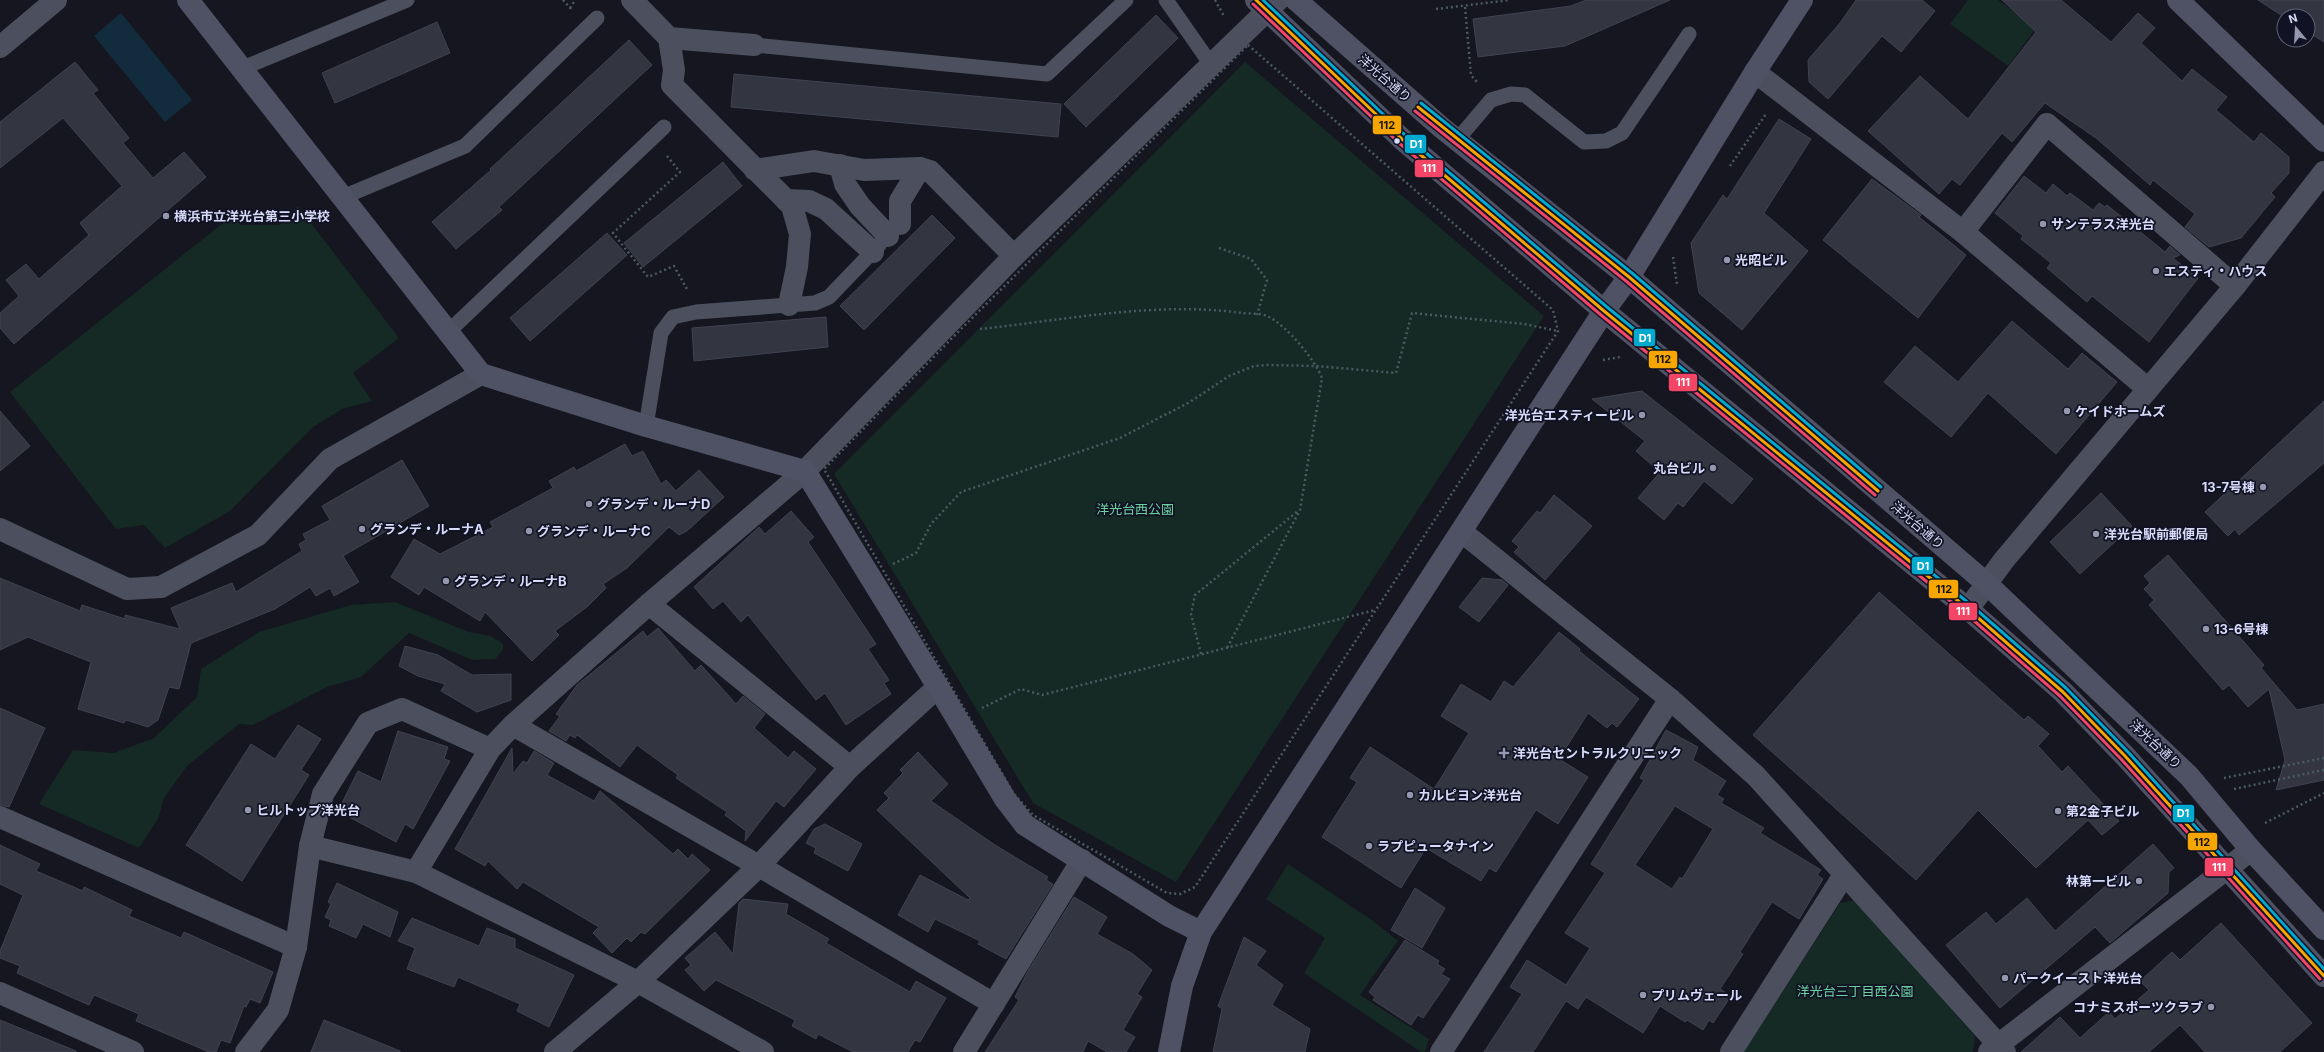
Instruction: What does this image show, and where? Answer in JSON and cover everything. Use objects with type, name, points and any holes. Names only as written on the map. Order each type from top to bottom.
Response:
[{"type":"street","points":[[0,47],[56,0]]},
{"type":"street","points":[[188,0],[243,68],[481,374],[646,426],[805,471],[1005,799],[1025,824],[1169,916],[1201,932]]},
{"type":"street","points":[[632,0],[651,9],[669,38],[674,70],[672,85],[792,206],[800,234],[797,267],[789,305]]},
{"type":"street","name":"洋光台通り","points":[[1296,0],[1457,140],[1629,277],[1986,584],[2190,776],[2251,850],[2324,930]]},
{"type":"street","points":[[1169,1052],[1182,986],[1201,932],[1604,312],[1629,277],[1755,72],[1802,0]]},
{"type":"street","points":[[2178,0],[2324,141]]},
{"type":"street","points":[[416,872],[490,749],[512,725],[649,604],[805,471],[1014,256],[1210,63],[1266,4],[1402,139],[1604,312],[1968,609],[2063,692],[2125,756],[2324,976]]},
{"type":"street","points":[[669,38],[754,45]]},
{"type":"street","points":[[1755,72],[1963,232],[2148,389]]},
{"type":"street","points":[[1963,232],[2047,124],[2235,286]]},
{"type":"street","points":[[755,170],[814,161],[864,170],[920,168],[930,171],[1014,256]]},
{"type":"street","points":[[840,165],[845,184],[860,206],[894,230],[900,201],[920,168]]},
{"type":"street","points":[[1968,609],[2004,560],[2235,286],[2324,172]]},
{"type":"street","points":[[786,200],[809,201],[826,209],[873,252]]},
{"type":"street","points":[[0,529],[127,589],[161,586],[258,535],[330,459],[481,374]]},
{"type":"street","points":[[1462,532],[1670,700],[1756,776],[1998,1050],[2226,868],[2251,850]]},
{"type":"street","points":[[649,604],[850,767]]},
{"type":"street","points":[[555,1052],[638,982],[759,866],[850,767],[938,687]]},
{"type":"street","points":[[1441,1052],[1670,700]]},
{"type":"street","points":[[246,1052],[278,1010],[296,947],[310,846],[323,794],[368,723],[402,709],[490,749]]},
{"type":"street","points":[[512,725],[759,866],[994,1004]]},
{"type":"street","points":[[0,817],[296,947]]},
{"type":"street","points":[[310,846],[416,872],[638,982],[762,1052]]},
{"type":"street","points":[[964,1052],[1082,860]]},
{"type":"street","points":[[1731,1052],[1844,875]]},
{"type":"street","points":[[0,993],[133,1052]]},
{"type":"lane","points":[[243,68],[407,0]]},
{"type":"lane","points":[[754,45],[1047,74],[1126,0]]},
{"type":"lane","points":[[1166,0],[1210,63]]},
{"type":"lane","points":[[343,197],[465,146],[597,18]]},
{"type":"lane","points":[[1457,140],[1491,100],[1511,94],[1526,95],[1584,142],[1606,141],[1622,133],[1689,34]]},
{"type":"lane","points":[[447,332],[664,127]]},
{"type":"lane","points":[[646,426],[661,333],[673,317],[696,312],[815,303],[829,297],[894,230]]},
{"type":"path","points":[[570,8],[575,0]]},
{"type":"path","points":[[1215,0],[1225,18]]},
{"type":"path","points":[[1436,9],[1465,7],[1510,0]]},
{"type":"path","points":[[1465,7],[1471,75],[1491,100]]},
{"type":"path","points":[[1248,45],[1553,310],[1558,331],[1195,887],[1180,894],[1168,892],[1033,815],[1014,794],[824,469],[959,331],[1248,45]]},
{"type":"path","points":[[1729,168],[1781,92]]},
{"type":"path","points":[[653,138],[680,172],[613,233],[648,277],[674,266],[685,284],[696,312]]},
{"type":"path","points":[[1219,248],[1252,259],[1267,280],[1257,315]]},
{"type":"path","points":[[1672,251],[1678,292]]},
{"type":"path","points":[[975,329],[1169,308],[1207,308],[1269,316],[1285,330],[1317,366],[1322,378],[1300,510],[1227,648]]},
{"type":"path","points":[[883,568],[916,553],[931,524],[960,492],[1120,438],[1190,402],[1229,376],[1254,366],[1317,366],[1396,373],[1412,313],[1524,324],[1558,331]]},
{"type":"path","points":[[959,331],[967,330]]},
{"type":"path","points":[[1598,367],[1603,360],[1624,357]]},
{"type":"path","points":[[1201,654],[1191,614],[1195,595],[1300,510]]},
{"type":"path","points":[[968,715],[1021,689],[1042,695],[1375,610]]},
{"type":"path","points":[[2224,778],[2324,758]]},
{"type":"path","points":[[2234,789],[2324,770]]},
{"type":"path","points":[[2265,823],[2324,793]]},
{"type":"green space","points":[[1968,0],[1998,0],[2036,28],[2008,66],[1950,24]]},
{"type":"green space","name":"洋光台西公園","points":[[1245,62],[1544,316],[1176,882],[1033,803],[834,474]]},
{"type":"green space","points":[[298,206],[399,338],[353,373],[372,401],[342,409],[313,427],[230,511],[165,548],[144,525],[116,529],[10,392],[232,216],[240,225],[280,225]]},
{"type":"green space","points":[[395,602],[469,632],[491,636],[503,644],[503,650],[495,659],[472,660],[409,633],[361,677],[327,687],[253,725],[239,724],[187,766],[164,798],[158,819],[139,848],[39,804],[73,750],[114,753],[154,738],[197,697],[201,669],[259,632],[351,605]]},
{"type":"green space","points":[[1288,864],[1373,921],[1398,941],[1360,995],[1429,1039],[1425,1052],[1421,1052],[1304,973],[1325,938],[1266,899]]},
{"type":"green space","name":"洋光台三丁目西公園","points":[[1855,900],[1975,1036],[1973,1052],[1744,1052],[1840,903]]},
{"type":"water","points":[[121,13],[192,100],[165,122],[94,36]]},
{"type":"building","points":[[1586,0],[1670,0],[1565,46],[1478,57],[1473,19],[1571,6]]},
{"type":"building","points":[[1856,0],[1922,0],[1935,11],[1901,52],[1882,36],[1828,99],[1809,82],[1808,60],[1840,23]]},
{"type":"building","points":[[2002,0],[2061,0],[2111,42],[2138,13],[2155,28],[2141,43],[2182,81],[2192,69],[2227,97],[2216,110],[2254,142],[2261,133],[2289,157],[2289,173],[2271,193],[2275,197],[2241,238],[2209,247],[2185,227],[2195,214],[2153,180],[2150,185],[2096,138],[2045,103],[2012,142],[2002,133],[1960,185],[1952,179],[1939,194],[1868,131],[1920,76],[1968,119],[2036,32]]},
{"type":"building","points":[[2258,0],[2324,0],[2324,42],[2316,37],[2316,8],[2276,8],[2276,12]]},
{"type":"building","points":[[1156,15],[1178,38],[1086,127],[1064,104]]},
{"type":"building","points":[[437,22],[450,53],[335,103],[322,73]]},
{"type":"building","points":[[629,40],[652,65],[499,207],[502,210],[456,249],[432,222],[491,170],[490,169]]},
{"type":"building","points":[[75,62],[98,90],[93,93],[129,138],[123,143],[153,178],[184,152],[206,177],[14,344],[0,328],[0,313],[19,296],[6,280],[26,264],[39,279],[89,235],[80,223],[122,186],[63,118],[0,168],[0,122]]},
{"type":"building","points":[[734,74],[1061,104],[1058,137],[731,107]]},
{"type":"building","points":[[1779,119],[1811,139],[1764,213],[1808,251],[1742,330],[1699,293],[1691,243],[1723,195],[1727,199]]},
{"type":"building","points":[[723,162],[742,186],[643,267],[624,243]]},
{"type":"building","points":[[2024,176],[2046,193],[2053,184],[2067,196],[2070,193],[2093,210],[2099,203],[2105,207],[2107,205],[2165,252],[2170,246],[2180,255],[2173,258],[2198,278],[2149,342],[2092,296],[2087,302],[2047,268],[2051,263],[2021,239],[2023,236],[1995,213]]},
{"type":"building","points":[[1872,179],[1921,215],[1919,217],[1966,255],[1918,318],[1823,240]]},
{"type":"building","points":[[932,215],[955,238],[864,330],[840,306]]},
{"type":"building","points":[[607,233],[627,255],[530,341],[510,318]]},
{"type":"building","points":[[826,317],[828,347],[694,361],[692,328]]},
{"type":"building","points":[[2012,321],[2068,369],[2082,353],[2117,382],[2056,454],[1988,393],[1951,437],[1884,382],[1915,346],[1958,382]]},
{"type":"building","points":[[1642,391],[1753,479],[1732,504],[1704,481],[1683,507],[1678,503],[1664,520],[1638,498],[1660,472],[1636,451],[1645,441],[1592,399]]},
{"type":"building","name":"13-7号棟","points":[[2324,401],[2324,463],[2239,535],[2235,529],[2228,536],[2205,512]]},
{"type":"building","points":[[0,411],[30,446],[0,471]]},
{"type":"building","points":[[625,444],[632,456],[643,451],[661,484],[666,480],[676,491],[699,470],[724,497],[687,531],[679,535],[669,527],[627,568],[603,584],[606,588],[588,606],[555,631],[559,635],[532,661],[485,612],[480,621],[424,587],[419,595],[391,577],[414,539],[440,554],[493,527],[490,522],[553,488],[549,481],[574,467],[576,471]]},
{"type":"building","points":[[402,460],[429,506],[343,556],[359,582],[334,596],[330,588],[316,596],[310,587],[275,609],[191,643],[179,689],[169,687],[158,720],[148,727],[126,720],[124,723],[78,709],[91,662],[28,637],[0,650],[0,578],[80,611],[82,605],[125,619],[125,615],[180,629],[171,608],[232,583],[236,592],[302,551],[299,544],[306,540],[303,534],[330,520],[322,506]]},
{"type":"building","points":[[2101,493],[2132,526],[2080,574],[2050,542]]},
{"type":"building","points":[[1554,495],[1592,526],[1545,580],[1514,552],[1519,547],[1512,541],[1537,511],[1540,513]]},
{"type":"building","points":[[791,511],[814,537],[808,542],[876,644],[868,649],[889,680],[884,683],[891,694],[846,725],[825,693],[816,700],[748,615],[741,622],[723,601],[713,609],[694,587],[759,527],[765,534]]},
{"type":"building","name":"13-6号棟","points":[[2168,555],[2264,665],[2261,668],[2297,710],[2324,704],[2324,780],[2276,790],[2285,760],[2269,689],[2248,707],[2229,685],[2223,690],[2149,605],[2154,600],[2144,589],[2150,583],[2144,576]]},
{"type":"building","points":[[1482,578],[1502,580],[1508,585],[1479,622],[1459,607]]},
{"type":"building","points":[[1879,592],[2024,720],[2028,716],[2049,734],[2038,746],[2062,772],[2068,766],[2119,821],[2102,835],[2088,820],[2036,868],[1978,810],[1916,880],[1753,735]]},
{"type":"building","points":[[658,628],[695,671],[701,665],[736,704],[743,696],[765,714],[754,728],[788,758],[794,751],[816,769],[784,807],[776,801],[745,841],[746,831],[725,815],[727,812],[676,778],[678,775],[637,745],[620,767],[577,735],[575,738],[570,735],[566,741],[549,731],[560,716],[556,714],[577,685],[643,631],[647,637]]},
{"type":"building","points":[[1559,632],[1580,649],[1579,651],[1639,699],[1617,727],[1612,723],[1607,728],[1588,713],[1559,759],[1588,777],[1558,824],[1536,810],[1496,872],[1489,868],[1481,881],[1426,848],[1401,888],[1322,837],[1357,782],[1350,778],[1370,747],[1434,789],[1469,733],[1441,716],[1461,684],[1491,702],[1504,681],[1513,687]]},
{"type":"building","points":[[405,646],[438,655],[472,675],[511,674],[511,700],[477,712],[441,691],[445,684],[418,676],[399,666]]},
{"type":"building","points":[[0,708],[45,728],[9,807],[0,805]]},
{"type":"building","name":"ヒルトップ洋光台","points":[[298,725],[321,739],[301,770],[309,775],[242,881],[186,845],[251,744],[275,759]]},
{"type":"building","points":[[1666,730],[1698,747],[1693,760],[1726,781],[1717,795],[1724,799],[1721,803],[1764,828],[1760,833],[1821,870],[1817,875],[1823,879],[1799,919],[1772,902],[1740,952],[1743,954],[1720,989],[1731,996],[1713,1023],[1709,1020],[1703,1030],[1687,1020],[1685,1022],[1660,1006],[1643,1033],[1586,997],[1578,1009],[1566,1001],[1533,1052],[1484,1052],[1522,994],[1510,987],[1527,960],[1566,985],[1590,948],[1565,933],[1605,873],[1591,864],[1644,780],[1640,778]],"holes":[[[1675,806],[1713,829],[1682,879],[1680,877],[1672,889],[1635,865]]]},
{"type":"building","points":[[398,731],[448,747],[444,759],[450,761],[413,829],[405,824],[396,842],[338,811],[358,771],[381,782]]},
{"type":"building","points":[[512,748],[513,774],[523,761],[527,763],[534,751],[554,763],[547,775],[594,801],[600,791],[673,854],[678,849],[688,859],[692,854],[710,870],[645,934],[641,932],[631,942],[627,938],[612,953],[593,933],[599,927],[523,882],[517,889],[488,861],[485,866],[455,849]]},
{"type":"building","points":[[918,752],[948,784],[931,801],[995,845],[1048,877],[1046,880],[1053,884],[1006,959],[978,944],[980,941],[935,919],[928,932],[898,915],[920,875],[968,900],[970,898],[877,810],[889,798],[884,793],[903,773],[900,770]]},
{"type":"building","points":[[825,824],[862,844],[848,871],[814,853],[816,848],[806,843],[814,829]]},
{"type":"building","points":[[2153,844],[2174,868],[2169,872],[2168,893],[2110,943],[2095,927],[2000,1008],[1946,945],[1986,912],[1996,924],[2027,898],[2055,931]]},
{"type":"building","points":[[0,845],[40,864],[36,871],[83,891],[84,887],[132,910],[129,916],[181,938],[184,932],[273,972],[260,1003],[250,999],[246,1007],[244,1006],[230,1043],[221,1040],[216,1052],[209,1052],[136,1021],[139,1014],[94,995],[89,1005],[17,973],[20,966],[0,958],[0,951],[23,895],[0,884]]},
{"type":"building","points":[[337,883],[398,912],[390,937],[363,924],[356,938],[329,926],[331,920],[325,917],[331,904],[328,902]]},
{"type":"building","points":[[1415,888],[1445,908],[1422,948],[1391,930]]},
{"type":"building","points":[[1074,897],[1107,917],[1097,934],[1133,954],[1152,970],[1137,994],[1142,997],[1123,1030],[1135,1037],[1126,1052],[1107,1052],[1088,1041],[1083,1052],[985,1052],[1019,1000],[1015,997],[1028,971]]},
{"type":"building","points":[[743,899],[788,904],[786,914],[829,939],[826,943],[910,992],[916,981],[946,998],[920,1042],[915,1040],[908,1052],[853,1052],[818,1034],[816,1039],[792,1026],[795,1020],[716,980],[704,991],[685,970],[691,965],[685,958],[715,932],[733,954],[739,903]]},
{"type":"building","points":[[412,918],[479,946],[487,928],[515,939],[515,948],[574,975],[549,1027],[517,1011],[520,1004],[458,977],[454,987],[407,969],[415,948],[398,941]]},
{"type":"building","points":[[2221,923],[2312,1023],[2280,1052],[2205,1052],[2180,1025],[2149,1052],[2021,1052],[2060,1017],[2080,1038],[2109,1012],[2115,1019],[2149,990],[2140,981],[2172,952],[2180,960]]},
{"type":"building","points":[[1244,937],[1266,951],[1256,965],[1283,985],[1272,1005],[1310,1029],[1305,1052],[1213,1052],[1222,1009],[1218,1006]]},
{"type":"building","points":[[1405,940],[1439,961],[1437,964],[1445,969],[1441,974],[1450,979],[1423,1018],[1418,1015],[1411,1025],[1373,1000],[1375,997],[1369,992]]},
{"type":"building","points":[[0,1020],[76,1051],[76,1052],[0,1052]]},
{"type":"building","points":[[324,1020],[400,1051],[400,1052],[311,1052]]},
{"type":"transit line","name":"112","points":[[1256,0],[1402,139],[1604,311],[1968,609],[2063,692],[2125,756],[2324,976]]},
{"type":"transit line","name":"D1","points":[[1263,0],[1405,135],[1607,307],[1971,605],[2066,688],[2129,753],[2324,969]]},
{"type":"transit line","name":"111","points":[[1253,4],[1399,143],[1601,315],[1965,613],[2060,696],[2121,759],[2320,979]]},
{"type":"transit line","name":"D1","points":[[1421,103],[1632,273],[1881,487]]},
{"type":"transit line","name":"112","points":[[1418,107],[1629,277],[1878,491]]},
{"type":"transit line","name":"111","points":[[1415,111],[1626,281],[1875,495]]},
{"type":"place","name":"横浜市立洋光台第三小学校","points":[[166,216]]},
{"type":"place","name":"サンテラス洋光台","points":[[2043,224]]},
{"type":"place","name":"光昭ビル","points":[[1727,260]]},
{"type":"place","name":"エスティ・ハウス","points":[[2156,271]]},
{"type":"place","name":"ケイドホームズ","points":[[2067,411]]},
{"type":"place","name":"洋光台エスティービル","points":[[1642,415]]},
{"type":"place","name":"丸台ビル","points":[[1713,468]]},
{"type":"place","name":"13-7号棟","points":[[2263,487]]},
{"type":"place","name":"グランデ・ルーナD","points":[[589,504]]},
{"type":"place","name":"グランデ・ルーナA","points":[[362,529]]},
{"type":"place","name":"グランデ・ルーナC","points":[[529,531]]},
{"type":"place","name":"洋光台駅前郵便局","points":[[2096,534]]},
{"type":"place","name":"グランデ・ルーナB","points":[[446,581]]},
{"type":"place","name":"13-6号棟","points":[[2206,629]]},
{"type":"place","name":"洋光台セントラルクリニック","points":[[1504,753]]},
{"type":"place","name":"カルピヨン洋光台","points":[[1410,795]]},
{"type":"place","name":"ヒルトップ洋光台","points":[[248,810]]},
{"type":"place","name":"第2金子ビル","points":[[2058,811]]},
{"type":"place","name":"ラプピュータナイン","points":[[1369,846]]},
{"type":"place","name":"林第一ビル","points":[[2139,881]]},
{"type":"place","name":"パークイースト洋光台","points":[[2005,978]]},
{"type":"place","name":"プリムヴェール","points":[[1643,995]]},
{"type":"place","name":"コナミスポーツクラブ","points":[[2211,1007]]}]
